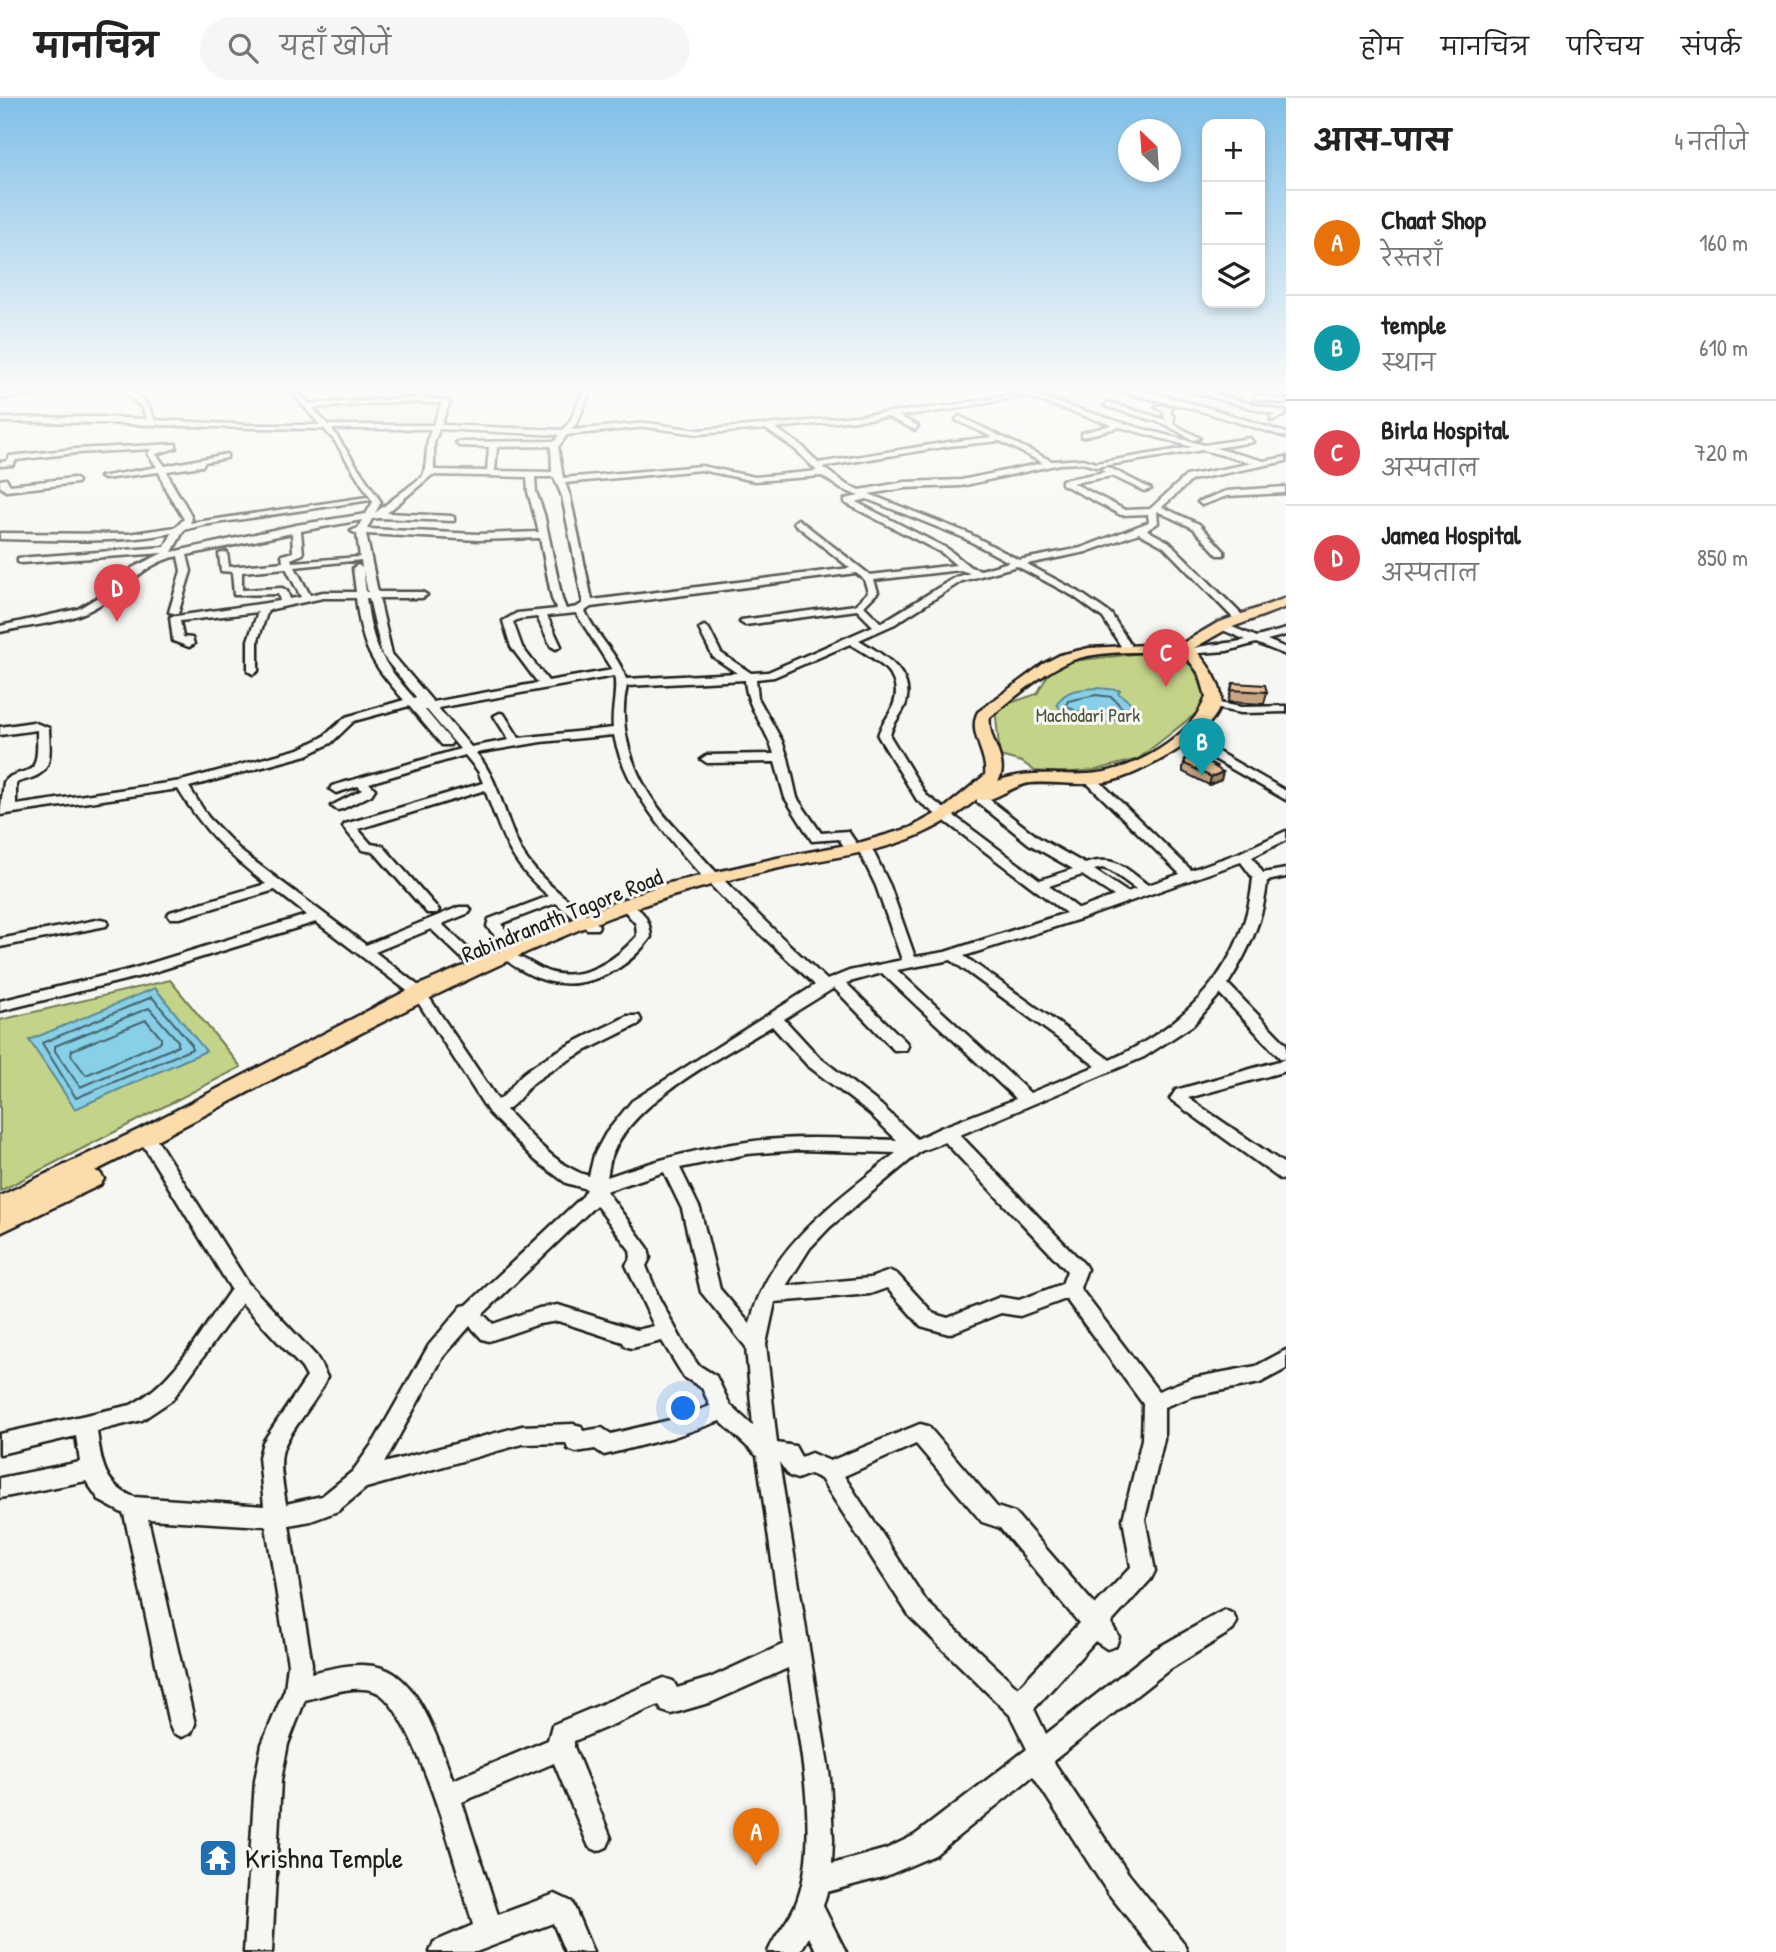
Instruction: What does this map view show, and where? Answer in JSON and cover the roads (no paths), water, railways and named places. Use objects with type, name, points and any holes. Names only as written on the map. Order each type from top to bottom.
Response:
[{"type":"main road","points":[[1049,778],[1007,768],[994,756],[981,728],[983,715],[988,709],[1065,658],[1089,652],[1128,649],[1188,649],[1222,626],[1282,605]]},
{"type":"main road","points":[[1188,649],[1207,675],[1214,697],[1213,705]]},
{"type":"main road","name":"Rabindranath Tagore Road","points":[[421,996],[668,889],[899,843],[951,817],[1000,784],[1016,779],[1090,779],[1121,774],[1185,737],[1213,705]]},
{"type":"main road","name":"Rabindranath Tagore Road","points":[[951,817],[993,777],[996,768],[994,756]]},
{"type":"main road","name":"Rabindranath Tagore Road","points":[[594,921],[715,881]]},
{"type":"main road","name":"Rabindranath Tagore Road","points":[[0,1224],[421,996],[479,967],[516,956]]},
{"type":"main road","name":"Rabindranath Tagore Road","points":[[0,1207],[150,1142]]},
{"type":"street","points":[[0,629],[81,611],[102,599],[135,573],[135,570],[168,553],[174,537],[188,522],[187,515],[171,492],[166,474],[106,480]]},
{"type":"street","points":[[351,474],[370,504],[371,515]]},
{"type":"street","points":[[357,474],[377,502],[371,515],[358,531],[357,559],[368,594]]},
{"type":"street","points":[[371,515],[417,486],[429,474]]},
{"type":"street","points":[[498,474],[559,478],[625,474]]},
{"type":"street","points":[[558,474],[569,507],[590,631],[607,652],[620,678],[617,702],[620,731],[643,796],[715,881],[900,1046]]},
{"type":"street","points":[[731,474],[755,479],[791,474]]},
{"type":"street","points":[[828,474],[862,495],[965,535],[1097,607],[1128,649]]},
{"type":"street","points":[[980,573],[965,567],[945,551],[848,501],[905,485],[961,483],[1006,474]]},
{"type":"street","points":[[1110,474],[1065,482],[1125,513],[1154,509],[1196,526],[1222,552]]},
{"type":"street","points":[[1114,474],[1147,489]]},
{"type":"street","points":[[0,731],[38,724],[43,728],[42,766],[38,771],[10,782],[4,810],[182,785],[303,752],[327,740],[350,719],[421,704],[545,685],[620,678],[750,677],[776,673],[880,627],[912,610],[947,585],[1018,562],[1083,550],[1141,530],[1154,523],[1154,509],[1189,478],[1213,474]]},
{"type":"street","points":[[1254,474],[1286,490]]},
{"type":"street","points":[[531,476],[553,587],[563,612]]},
{"type":"street","points":[[0,483],[6,482],[6,488],[74,481]]},
{"type":"street","points":[[1202,502],[1226,494],[1286,490]]},
{"type":"street","points":[[0,536],[131,536],[181,530],[202,522],[367,500]]},
{"type":"street","points":[[21,560],[182,554],[296,528],[371,515],[451,519]]},
{"type":"street","points":[[798,522],[868,578],[873,592],[859,607]]},
{"type":"street","points":[[296,528],[298,554],[285,557],[307,598]]},
{"type":"street","points":[[1141,530],[1166,544],[1240,619]]},
{"type":"street","points":[[358,531],[478,537],[544,535]]},
{"type":"street","points":[[358,531],[368,594],[368,640],[380,666],[421,704],[463,753],[473,773],[489,785],[515,850],[531,874],[558,897],[594,921]]},
{"type":"street","points":[[389,546],[399,533]]},
{"type":"street","points":[[174,612],[186,570],[182,554]]},
{"type":"street","points":[[224,554],[224,569],[357,559]]},
{"type":"street","points":[[868,578],[965,567]]},
{"type":"street","points":[[237,569],[237,593],[282,591],[286,603]]},
{"type":"street","points":[[545,685],[521,653],[508,625],[517,616],[563,612],[858,570]]},
{"type":"street","points":[[189,644],[188,640],[178,640],[174,619],[264,608],[307,598],[368,594],[422,595]]},
{"type":"street","points":[[859,607],[880,627]]},
{"type":"street","points":[[745,622],[859,607]]},
{"type":"street","points":[[253,671],[253,640],[264,608]]},
{"type":"street","points":[[541,614],[556,646]]},
{"type":"street","points":[[1222,626],[1286,652]]},
{"type":"street","points":[[704,629],[718,655],[750,677]]},
{"type":"street","points":[[1188,649],[1227,648],[1286,632]]},
{"type":"street","points":[[851,640],[884,661],[898,676],[901,700],[885,728],[884,736],[916,792],[1077,915]]},
{"type":"street","points":[[750,677],[752,698],[776,741],[791,797],[817,838],[843,834],[859,850],[883,886],[910,964]]},
{"type":"street","points":[[1213,705],[1241,710],[1286,709]]},
{"type":"street","points":[[500,716],[517,744]]},
{"type":"street","points":[[336,789],[463,753],[620,731]]},
{"type":"street","points":[[1185,737],[1286,796]]},
{"type":"street","points":[[707,760],[782,758]]},
{"type":"street","points":[[1090,779],[1189,875]]},
{"type":"street","points":[[337,806],[367,792],[369,789],[361,782]]},
{"type":"street","points":[[182,785],[213,831],[275,886],[365,951],[421,996],[495,1109],[522,1138],[556,1168],[596,1188],[639,1248],[641,1258],[636,1265],[650,1300],[691,1371],[709,1382],[723,1410],[767,1452],[787,1452],[797,1469],[811,1462],[829,1472],[918,1609],[1019,1706],[1040,1756],[1118,1884],[1174,1952]]},
{"type":"street","points":[[479,967],[432,917],[378,849],[367,847],[350,827],[489,785]]},
{"type":"street","points":[[981,799],[1034,841],[1126,898]]},
{"type":"street","points":[[85,1425],[92,1470],[101,1489],[116,1502],[134,1507],[275,1516],[311,1511],[330,1503],[360,1480],[434,1353],[469,1312],[589,1202],[596,1188],[603,1154],[615,1133],[638,1105],[680,1076],[830,984],[854,974],[954,955],[1244,856],[1286,835]]},
{"type":"street","points":[[782,1952],[793,1939],[813,1894],[820,1839],[817,1778],[767,1452],[756,1344],[759,1324],[770,1295],[810,1236],[915,1147],[946,1132],[1110,1067],[1148,1048],[1195,1014],[1219,984],[1249,928],[1260,878],[1244,856]]},
{"type":"street","points":[[524,863],[541,872],[594,921]]},
{"type":"street","points":[[1039,885],[1097,863],[1109,864],[1146,890]]},
{"type":"street","points":[[1260,878],[1286,873]]},
{"type":"street","points":[[175,915],[275,886]]},
{"type":"street","points":[[558,897],[495,922],[494,926],[516,956],[549,976],[598,974],[630,956],[644,937],[643,923],[630,909]]},
{"type":"street","points":[[365,951],[432,917],[464,910]]},
{"type":"street","points":[[0,1006],[136,973],[317,917]]},
{"type":"street","points":[[0,943],[101,923]]},
{"type":"street","points":[[954,955],[1110,1067]]},
{"type":"street","points":[[885,968],[1028,1100]]},
{"type":"street","points":[[1219,984],[1286,1054]]},
{"type":"street","points":[[774,1018],[813,1061],[866,1102],[915,1147]]},
{"type":"street","points":[[495,1109],[512,1099],[528,1078],[556,1060],[633,1020]]},
{"type":"street","points":[[1286,1065],[1182,1094],[1178,1099],[1286,1174]]},
{"type":"street","points":[[770,1295],[870,1286],[890,1279],[928,1320],[949,1326],[1000,1304],[1020,1308],[1070,1289],[1077,1269],[946,1132]]},
{"type":"street","points":[[150,1142],[241,1289],[309,1362],[317,1377],[312,1390],[274,1443],[270,1457],[275,1516],[300,1664],[297,1689],[275,1744],[268,1780],[258,1952]]},
{"type":"street","points":[[596,1188],[669,1164],[747,1148],[799,1144],[915,1147]]},
{"type":"street","points":[[669,1164],[691,1209],[711,1292],[756,1344]]},
{"type":"street","points":[[0,1444],[135,1413],[161,1398],[241,1289]]},
{"type":"street","points":[[1019,1706],[1102,1630],[1143,1572],[1134,1519],[1153,1439],[1154,1402],[1070,1289]]},
{"type":"street","points":[[469,1312],[479,1326],[489,1333],[539,1316],[558,1313],[630,1336],[632,1340],[667,1331]]},
{"type":"street","points":[[1154,1402],[1192,1387],[1260,1374],[1286,1359]]},
{"type":"street","points":[[360,1480],[522,1435],[573,1433],[576,1442],[602,1438],[604,1445],[674,1428],[723,1410]]},
{"type":"street","points":[[829,1472],[920,1433],[990,1515],[1007,1520],[1102,1630]]},
{"type":"street","points":[[0,1488],[92,1470]]},
{"type":"street","points":[[134,1507],[181,1724]]},
{"type":"street","points":[[813,1894],[859,1872],[899,1859],[956,1823],[1005,1781],[1161,1660],[1226,1622]]},
{"type":"street","points":[[598,1838],[561,1747],[561,1734],[664,1690],[671,1702],[712,1690],[797,1651]]},
{"type":"street","points":[[297,1689],[361,1677],[383,1680],[396,1687],[417,1722],[446,1796],[489,1932]]},
{"type":"street","points":[[446,1796],[561,1747]]},
{"type":"street","points":[[813,1894],[832,1952]]},
{"type":"street","points":[[444,1952],[555,1908],[562,1912],[579,1952]]},
{"type":"water","points":[[1097,688],[1120,690],[1118,693],[1131,703],[1129,716],[1109,722],[1080,722],[1063,712],[1057,704],[1069,693]]},
{"type":"water","points":[[155,988],[206,1051],[75,1109],[29,1040]]},
{"type":"place","name":"Jamea Hospital","points":[[117,622]]},
{"type":"place","name":"Birla Hospital","points":[[1166,687]]},
{"type":"place","name":"temple","points":[[1202,776]]},
{"type":"place","name":"Krishna Temple","points":[[218,1858]]},
{"type":"place","name":"Chaat Shop","points":[[756,1866]]},
{"type":"park label","name":"Machodari Park","points":[[1088,715]]}]
